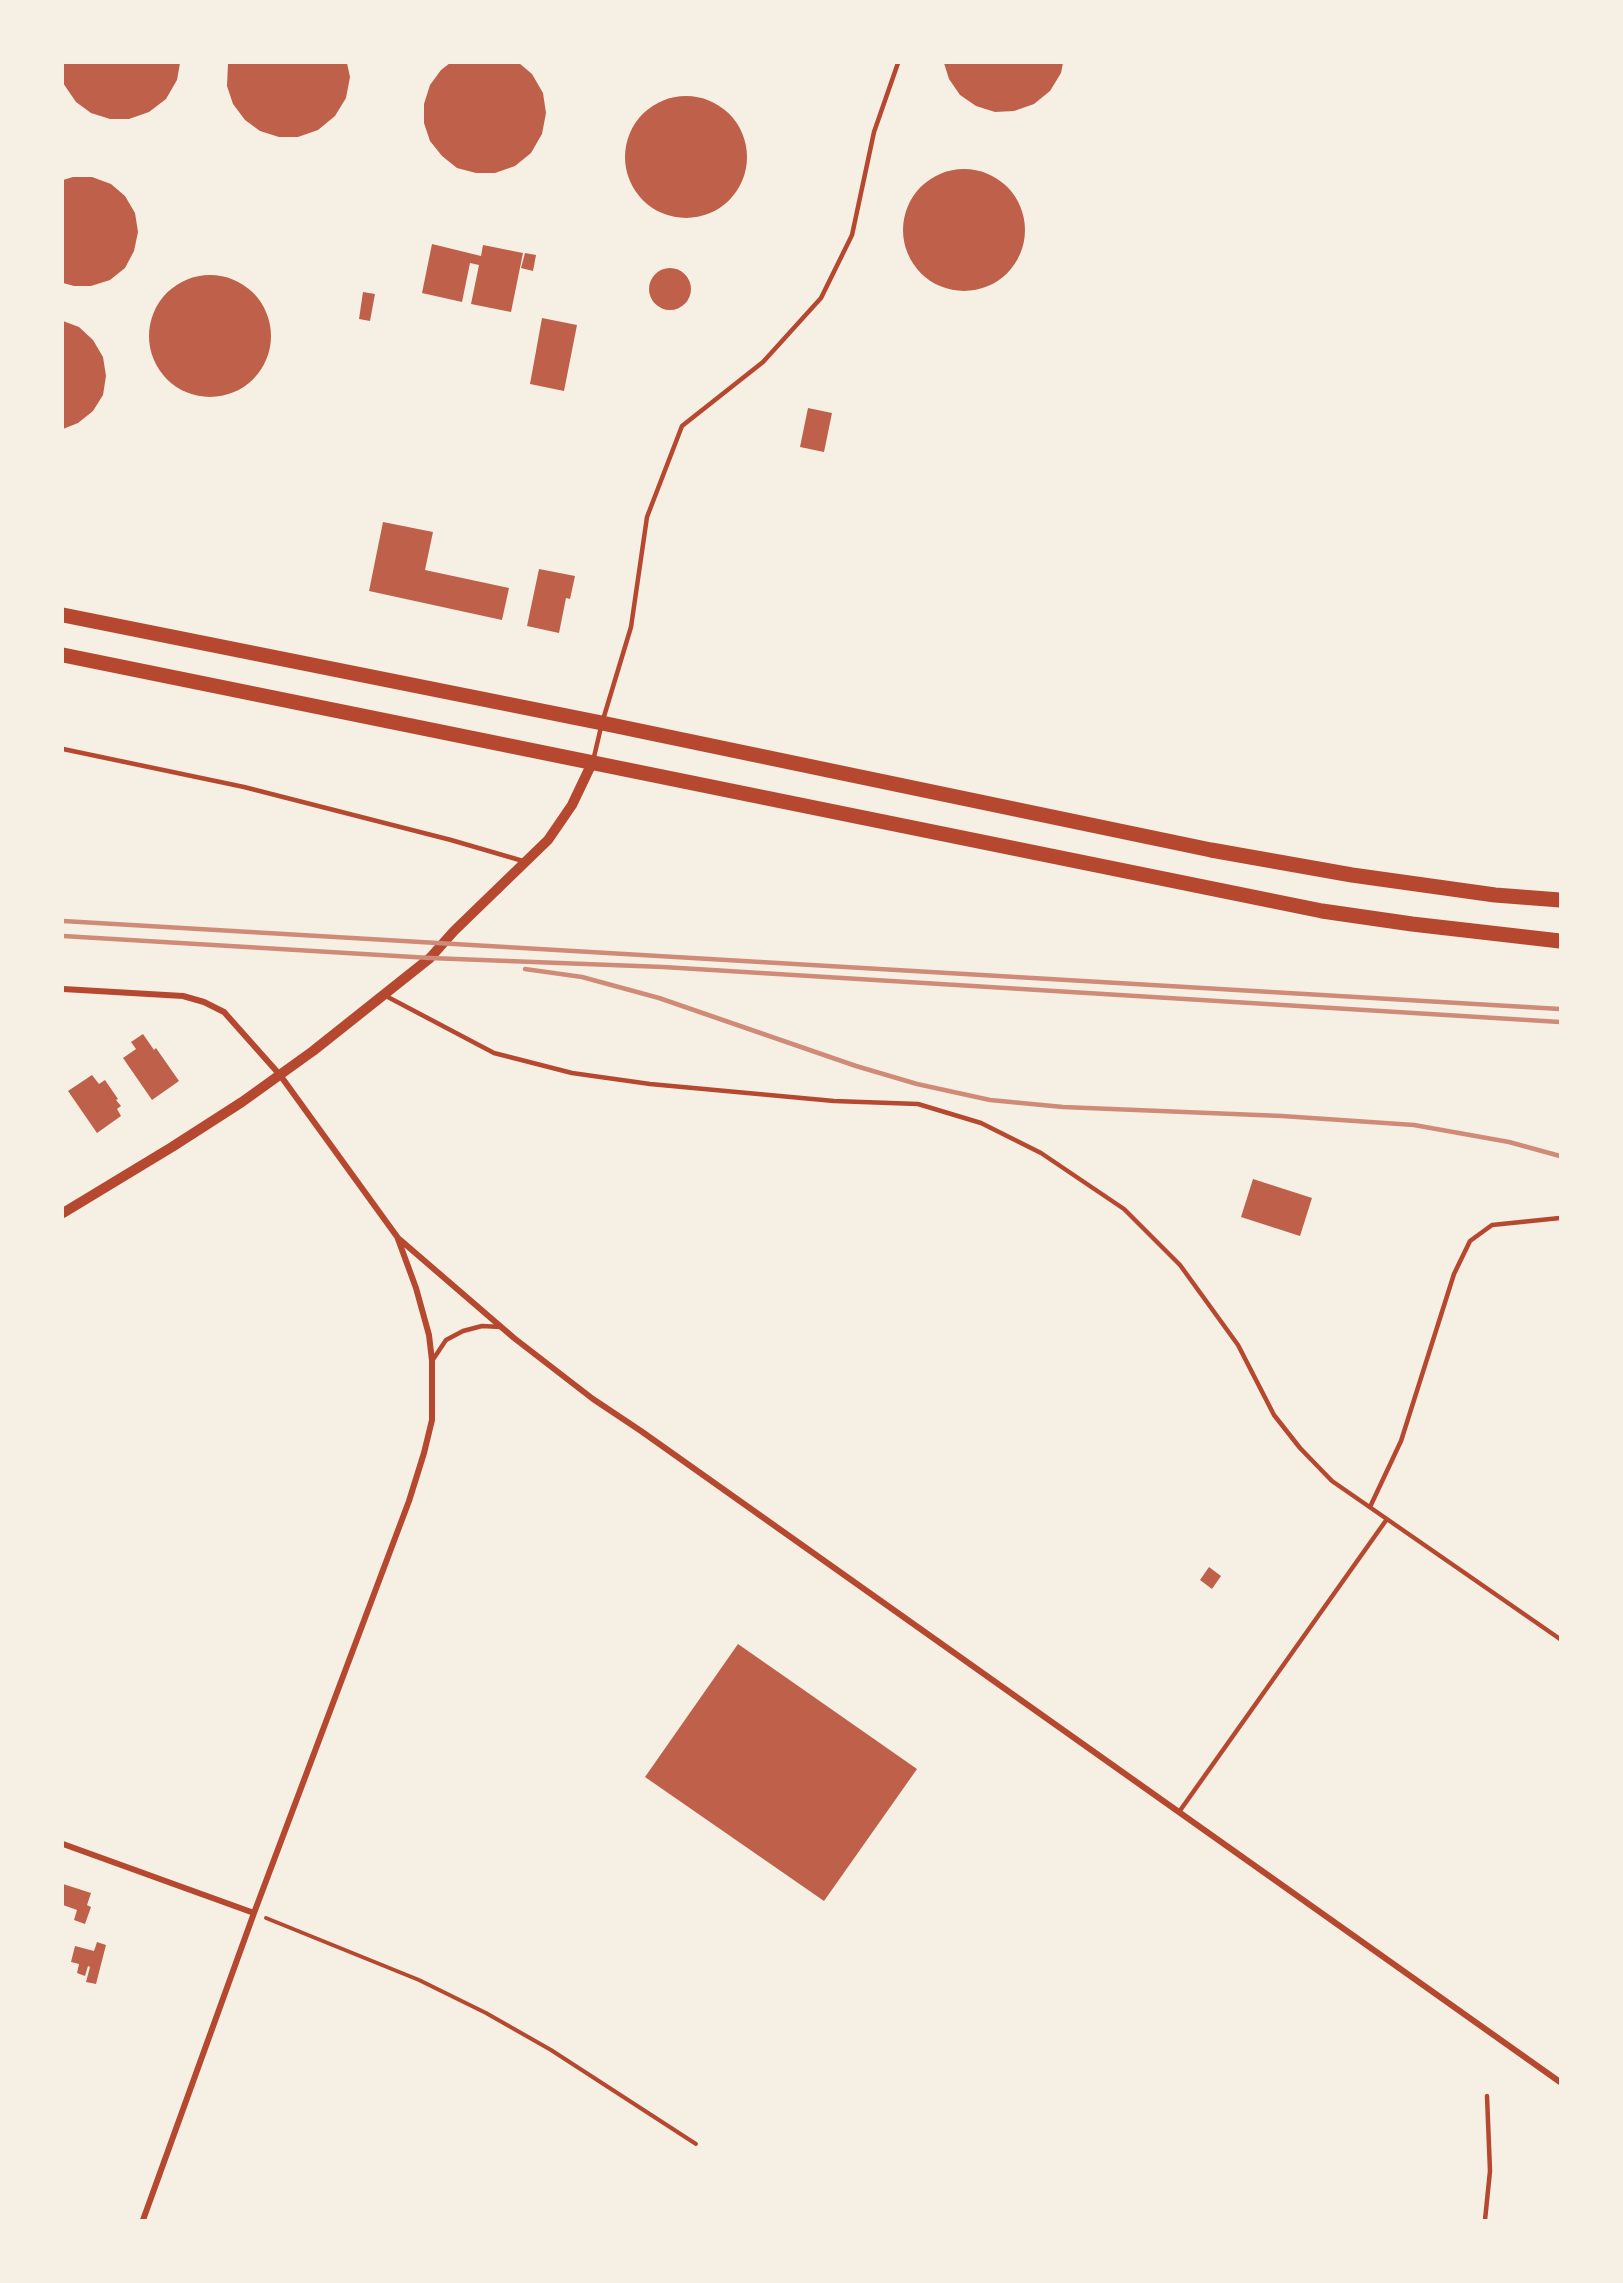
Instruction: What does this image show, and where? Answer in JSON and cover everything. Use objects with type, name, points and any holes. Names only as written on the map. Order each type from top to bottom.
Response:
[{"type":"main road","points":[[63,615],[602,723],[1211,850],[1352,875],[1495,895],[1560,900]]},
{"type":"main road","points":[[63,655],[1322,911],[1560,941]]},
{"type":"street","points":[[63,1213],[172,1147],[280,1075],[430,958],[454,931],[548,840],[572,804],[592,763]]},
{"type":"street","points":[[63,989],[183,996],[204,1002],[224,1012],[280,1075],[398,1238],[501,1327],[592,1399],[651,1437],[1560,2082]]},
{"type":"street","points":[[143,2220],[254,1913],[409,1501],[432,1420],[432,1361],[429,1335],[416,1288],[398,1238]]},
{"type":"street","points":[[63,1844],[254,1913]]},
{"type":"lane","points":[[592,763],[631,627],[647,517],[682,426],[763,362],[821,298],[852,235],[874,132],[898,63]]},
{"type":"lane","points":[[63,749],[244,787],[451,840],[526,862]]},
{"type":"lane","points":[[384,994],[494,1053],[572,1073],[650,1084],[834,1101],[918,1104],[981,1123],[1041,1153],[1124,1209],[1180,1265],[1239,1345],[1274,1414],[1300,1448],[1332,1481],[1560,1639]]},
{"type":"lane","points":[[1370,1507],[1401,1441],[1454,1274],[1470,1241],[1492,1226],[1560,1218]]},
{"type":"lane","points":[[432,1361],[446,1340],[463,1331],[482,1326],[501,1327]]},
{"type":"lane","points":[[1179,1812],[1388,1519]]},
{"type":"lane","points":[[1485,2220],[1490,2171],[1487,2096]]},
{"type":"path","points":[[254,1913],[419,1980],[486,2013],[550,2050],[696,2144]]},
{"type":"building","points":[[63,63],[180,63],[177,80],[166,99],[149,112],[129,119],[110,119],[91,113],[76,102],[63,83]]},
{"type":"building","points":[[228,63],[347,63],[350,77],[346,98],[335,116],[318,130],[298,137],[279,137],[260,131],[245,120],[233,104],[227,86]]},
{"type":"building","points":[[450,63],[519,63],[532,74],[543,93],[546,113],[542,134],[531,153],[515,166],[495,173],[476,173],[457,168],[442,156],[430,141],[424,123],[424,104],[430,85],[441,70]]},
{"type":"building","points":[[944,63],[1063,63],[1061,73],[1050,91],[1034,104],[1014,111],[995,112],[976,106],[960,95],[949,79]]},
{"type":"building","points":[[686,96],[709,101],[720,106],[729,114],[737,123],[742,134],[747,157],[742,180],[737,191],[729,200],[720,208],[709,213],[686,218],[663,213],[652,208],[643,200],[635,191],[630,180],[625,157],[630,134],[635,123],[643,114],[652,106],[663,101]]},
{"type":"building","points":[[964,169],[987,174],[998,179],[1007,187],[1015,196],[1020,207],[1025,230],[1020,253],[1015,264],[1007,273],[998,281],[987,286],[964,291],[941,286],[930,281],[921,273],[913,264],[908,253],[903,230],[908,207],[913,196],[921,187],[930,179],[941,174]]},
{"type":"building","points":[[73,177],[92,177],[111,184],[125,196],[135,213],[138,232],[134,251],[125,268],[110,280],[91,286],[74,286],[63,283],[63,180]]},
{"type":"building","points":[[432,244],[481,256],[483,245],[523,253],[511,312],[471,304],[479,265],[470,263],[462,302],[422,293]]},
{"type":"building","points":[[525,253],[536,255],[533,271],[521,268]]},
{"type":"building","points":[[670,268],[685,274],[691,289],[685,304],[670,310],[655,304],[649,289],[655,274]]},
{"type":"building","points":[[210,275],[233,280],[244,285],[253,293],[261,302],[266,313],[271,336],[266,359],[261,370],[253,379],[244,387],[233,392],[210,397],[187,392],[176,387],[167,379],[159,370],[154,359],[149,336],[154,313],[159,302],[167,293],[176,285],[187,280]]},
{"type":"building","points":[[363,292],[375,294],[370,321],[359,319]]},
{"type":"building","points":[[542,318],[577,325],[564,391],[530,384]]},
{"type":"building","points":[[63,321],[79,327],[93,340],[103,357],[106,376],[103,395],[93,411],[78,423],[63,429]]},
{"type":"building","points":[[808,408],[832,413],[824,452],[800,447]]},
{"type":"building","points":[[383,522],[433,532],[425,570],[509,588],[502,620],[369,591]]},
{"type":"building","points":[[539,569],[575,576],[570,599],[566,598],[559,633],[527,626]]},
{"type":"building","points":[[143,1034],[154,1050],[156,1048],[179,1081],[152,1100],[123,1058],[136,1049],[131,1042]]},
{"type":"building","points":[[92,1075],[99,1084],[105,1080],[121,1106],[117,1109],[121,1116],[97,1133],[68,1091]]},
{"type":"building","points":[[1253,1179],[1312,1198],[1300,1236],[1241,1217]]},
{"type":"building","points":[[1209,1567],[1221,1576],[1212,1589],[1200,1580]]},
{"type":"building","points":[[738,1644],[917,1769],[824,1901],[645,1777]]},
{"type":"building","points":[[63,1884],[91,1893],[87,1905],[91,1907],[85,1924],[74,1920],[77,1910],[63,1905]]},
{"type":"building","points":[[97,1942],[106,1945],[96,1984],[86,1982],[90,1967],[88,1966],[85,1976],[77,1973],[79,1964],[71,1962],[75,1946],[94,1951]]},
{"type":"railway","points":[[63,921],[1560,1009]]},
{"type":"railway","points":[[63,936],[430,958],[663,967],[1560,1022]]},
{"type":"railway","points":[[525,969],[582,977],[659,998],[856,1066],[917,1084],[990,1100],[1063,1107],[1282,1116],[1414,1125],[1509,1142],[1560,1156]]}]
